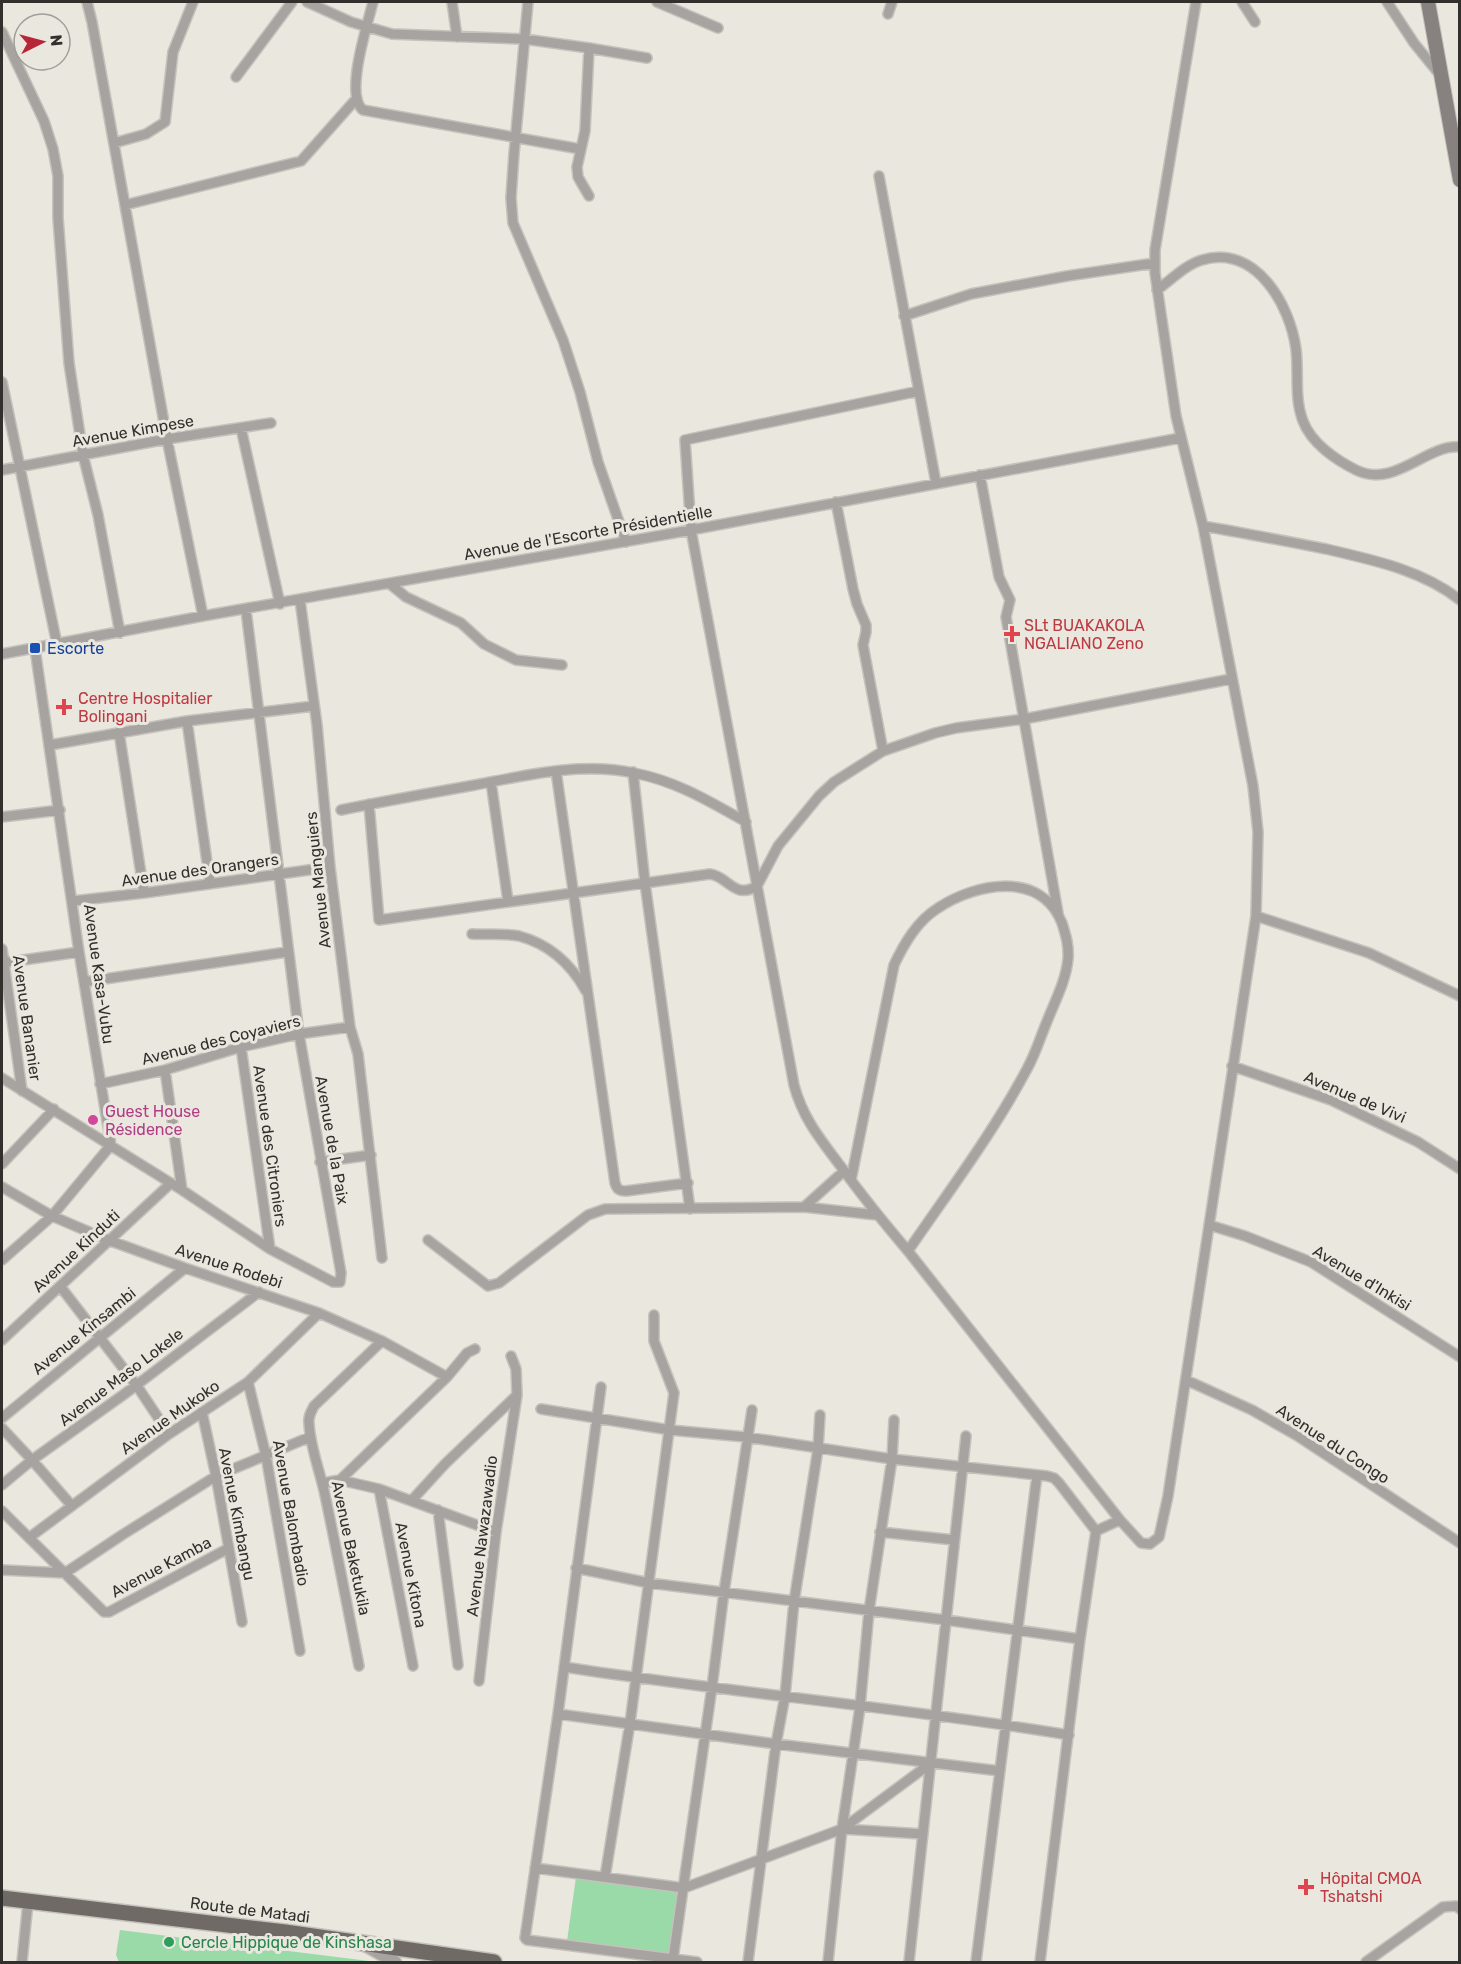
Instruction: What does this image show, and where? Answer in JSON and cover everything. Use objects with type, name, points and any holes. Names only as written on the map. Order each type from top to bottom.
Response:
[{"type":"main road","points":[[1428,2],[1460,180]]},
{"type":"main road","name":"Route de Matadi","points":[[2,1898],[358,1942],[407,1956],[494,1962]]},
{"type":"street","points":[[87,2],[167,439],[203,616]]},
{"type":"street","points":[[114,143],[146,134],[165,122],[173,52],[193,2]]},
{"type":"street","points":[[236,77],[292,2]]},
{"type":"street","points":[[307,2],[367,27],[392,34],[524,39],[647,58]]},
{"type":"street","points":[[373,2],[357,69],[359,107],[370,113],[580,149]]},
{"type":"street","points":[[452,2],[457,37]]},
{"type":"street","points":[[528,2],[515,138],[511,198],[513,223],[563,340],[580,392],[598,462],[626,542]]},
{"type":"street","points":[[657,2],[718,28]]},
{"type":"street","points":[[888,14],[892,2]]},
{"type":"street","points":[[919,391],[685,440],[691,530],[799,1104],[809,1124],[877,1215],[908,1251],[1120,1520],[1141,1543],[1150,1544],[1159,1537],[1168,1496],[1256,916],[1258,864],[1256,810],[1203,526],[1180,438],[1157,290],[1155,263],[1155,250],[1196,2]]},
{"type":"street","points":[[1242,2],[1255,22]]},
{"type":"street","points":[[1387,2],[1414,43],[1441,75]]},
{"type":"street","points":[[2,32],[44,121],[53,149],[58,176],[58,218],[69,363],[83,454],[98,515],[120,633]]},
{"type":"street","points":[[589,48],[585,131],[577,167],[578,177],[589,195]]},
{"type":"street","points":[[125,205],[301,161],[357,98]]},
{"type":"street","points":[[879,176],[936,483]]},
{"type":"street","points":[[1157,290],[1184,269],[1203,260],[1219,257],[1238,260],[1255,269],[1265,279],[1282,304],[1292,327],[1296,350],[1299,407],[1304,423],[1311,436],[1330,454],[1356,471],[1370,475],[1382,475],[1438,452],[1460,447]]},
{"type":"street","points":[[904,316],[971,294],[1067,276],[1155,263]]},
{"type":"street","points":[[2,382],[2,392],[57,644]]},
{"type":"street","name":"Avenue Kimpese","points":[[2,470],[167,439],[271,423]]},
{"type":"street","points":[[241,428],[280,604]]},
{"type":"street","name":"Avenue de l'Escorte Présidentielle","points":[[2,654],[203,616],[626,542],[1180,438]]},
{"type":"street","points":[[908,1251],[1006,1107],[1029,1066],[1064,980],[1068,959],[1068,940],[1058,914],[1006,617],[1010,600],[999,577],[980,475]]},
{"type":"street","points":[[837,502],[855,597],[866,625],[863,645],[883,751]]},
{"type":"street","points":[[1203,526],[1274,538],[1378,561],[1428,580],[1460,600]]},
{"type":"street","points":[[390,584],[406,597],[461,623],[484,644],[516,660],[561,665]]},
{"type":"street","name":"Avenue Manguiers","points":[[300,600],[350,1028],[358,1054],[382,1258]]},
{"type":"street","name":"Avenue de la Paix","points":[[2,1078],[182,1190],[270,1249],[333,1282],[340,1282],[341,1273],[320,1162],[287,952],[280,875],[246,610]]},
{"type":"street","name":"Avenue Kasa-Vubu","points":[[35,649],[79,952],[111,1145]]},
{"type":"street","points":[[369,804],[379,920],[710,874],[718,876],[730,887],[751,889],[758,886],[778,846],[819,796],[834,783],[883,751],[946,730],[1024,719],[1231,679]]},
{"type":"street","points":[[50,745],[187,721],[314,706]]},
{"type":"street","points":[[187,721],[210,883]]},
{"type":"street","points":[[119,732],[144,893]]},
{"type":"street","points":[[341,810],[556,771],[597,768],[633,772],[676,784],[746,822]]},
{"type":"street","points":[[556,771],[617,1188],[620,1191],[626,1191],[688,1183]]},
{"type":"street","points":[[633,772],[645,883],[690,1209]]},
{"type":"street","points":[[491,782],[508,902]]},
{"type":"street","points":[[2,817],[60,810]]},
{"type":"street","name":"Avenue des Orangers","points":[[73,901],[330,867]]},
{"type":"street","points":[[851,1180],[894,965],[903,947],[921,922],[936,909],[963,894],[989,887],[1018,886],[1040,894],[1058,914]]},
{"type":"street","points":[[1256,916],[1369,953],[1460,996]]},
{"type":"street","points":[[472,934],[518,936],[547,948],[571,968],[589,995]]},
{"type":"street","name":"Avenue Bananier","points":[[2,949],[22,1091]]},
{"type":"street","points":[[3,963],[79,952]]},
{"type":"street","points":[[84,982],[287,952]]},
{"type":"street","name":"Avenue des Coyaviers","points":[[100,1084],[165,1070],[241,1047],[299,1034],[350,1028]]},
{"type":"street","name":"Avenue des Citroniers","points":[[241,1047],[270,1249]]},
{"type":"street","name":"Avenue de Vivi","points":[[1232,1066],[1331,1100],[1418,1142],[1460,1169]]},
{"type":"street","points":[[165,1070],[182,1190]]},
{"type":"street","points":[[2,1164],[54,1109]]},
{"type":"street","points":[[2,1260],[52,1216],[111,1145]]},
{"type":"street","points":[[320,1162],[371,1155]]},
{"type":"street","points":[[804,1207],[844,1171]]},
{"type":"street","name":"Avenue Kinduti","points":[[2,1340],[171,1183]]},
{"type":"street","name":"Avenue Rodebi","points":[[2,1186],[52,1216],[108,1240],[319,1312],[382,1341],[447,1377]]},
{"type":"street","points":[[428,1240],[484,1285],[495,1286],[596,1210],[804,1207],[877,1215]]},
{"type":"street","name":"Avenue d'Inkisi","points":[[1209,1225],[1245,1236],[1311,1262],[1460,1357]]},
{"type":"street","name":"Avenue Kinsambi","points":[[2,1418],[185,1268]]},
{"type":"street","points":[[60,1286],[136,1386],[169,1434]]},
{"type":"street","name":"Avenue Maso Lokele","points":[[2,1485],[32,1460],[136,1386],[258,1292]]},
{"type":"street","name":"Avenue Mukoko","points":[[30,1537],[169,1434],[248,1382],[319,1312]]},
{"type":"street","points":[[605,1877],[630,1723],[674,1393],[654,1341],[654,1315]]},
{"type":"street","points":[[2,1570],[65,1573],[216,1476],[310,1437],[309,1415],[314,1406],[382,1341]]},
{"type":"street","points":[[340,1480],[447,1377],[467,1353],[475,1349]]},
{"type":"street","name":"Avenue Nawazawadio","points":[[480,1681],[496,1532],[517,1395],[516,1369],[511,1356]]},
{"type":"street","name":"Avenue du Congo","points":[[1185,1380],[1252,1410],[1296,1436],[1460,1543]]},
{"type":"street","name":"Avenue Balombadio","points":[[248,1382],[266,1456],[300,1651]]},
{"type":"street","points":[[601,1388],[558,1714],[525,1936],[526,1940],[697,1962]]},
{"type":"street","points":[[412,1500],[517,1395]]},
{"type":"street","points":[[541,1409],[670,1430],[746,1437],[892,1459],[1037,1475],[1054,1478],[1059,1483],[1096,1531],[1080,1640],[1040,1962]]},
{"type":"street","points":[[673,1959],[746,1437],[752,1410]]},
{"type":"street","name":"Avenue Kimbangu","points":[[202,1412],[242,1622]]},
{"type":"street","points":[[748,1962],[760,1859],[785,1696],[794,1602],[818,1449],[820,1415]]},
{"type":"street","points":[[828,1962],[842,1829],[860,1707],[869,1611],[892,1459],[894,1420]]},
{"type":"street","points":[[2,1428],[72,1506]]},
{"type":"street","points":[[909,1962],[966,1436]]},
{"type":"street","name":"Avenue Baketukila","points":[[310,1437],[323,1483],[340,1562],[359,1666]]},
{"type":"street","points":[[976,1962],[1037,1475]]},
{"type":"street","points":[[323,1483],[340,1480],[379,1489],[496,1532]]},
{"type":"street","name":"Avenue Kitona","points":[[379,1489],[413,1666]]},
{"type":"street","points":[[438,1510],[458,1665]]},
{"type":"street","points":[[2,1511],[65,1573]]},
{"type":"street","points":[[1096,1531],[1120,1520]]},
{"type":"street","points":[[880,1532],[954,1540]]},
{"type":"street","name":"Avenue Kamba","points":[[65,1573],[101,1611],[107,1612],[229,1548]]},
{"type":"street","points":[[576,1568],[649,1583],[946,1620],[1080,1640]]},
{"type":"street","points":[[564,1667],[860,1707],[936,1714],[1069,1735]]},
{"type":"street","points":[[558,1714],[705,1735],[1000,1771]]},
{"type":"street","points":[[535,1868],[684,1888],[842,1829],[931,1762]]},
{"type":"street","points":[[842,1829],[923,1834]]},
{"type":"street","points":[[22,1962],[28,1902]]},
{"type":"street","points":[[1366,1962],[1443,1907],[1456,1906],[1460,1909]]},
{"type":"street","points":[[358,1942],[395,1962]]},
{"type":"green space","points":[[576,1877],[678,1892],[669,1955],[567,1941]]},
{"type":"green space","name":"Cercle Hippique de Kinshasa","points":[[120,1930],[370,1962],[119,1962],[116,1955]]},
{"type":"place","name":"SLt BUAKAKOLA NGALIANO Zeno","points":[[1012,634]]},
{"type":"place","name":"Escorte","points":[[35,648]]},
{"type":"place","name":"Centre Hospitalier Bolingani","points":[[64,707]]},
{"type":"place","name":"Guest House Résidence","points":[[93,1120]]},
{"type":"place","name":"Hôpital CMOA Tshatshi","points":[[1306,1887]]},
{"type":"place","name":"Cercle Hippique de Kinshasa","points":[[169,1942]]}]
